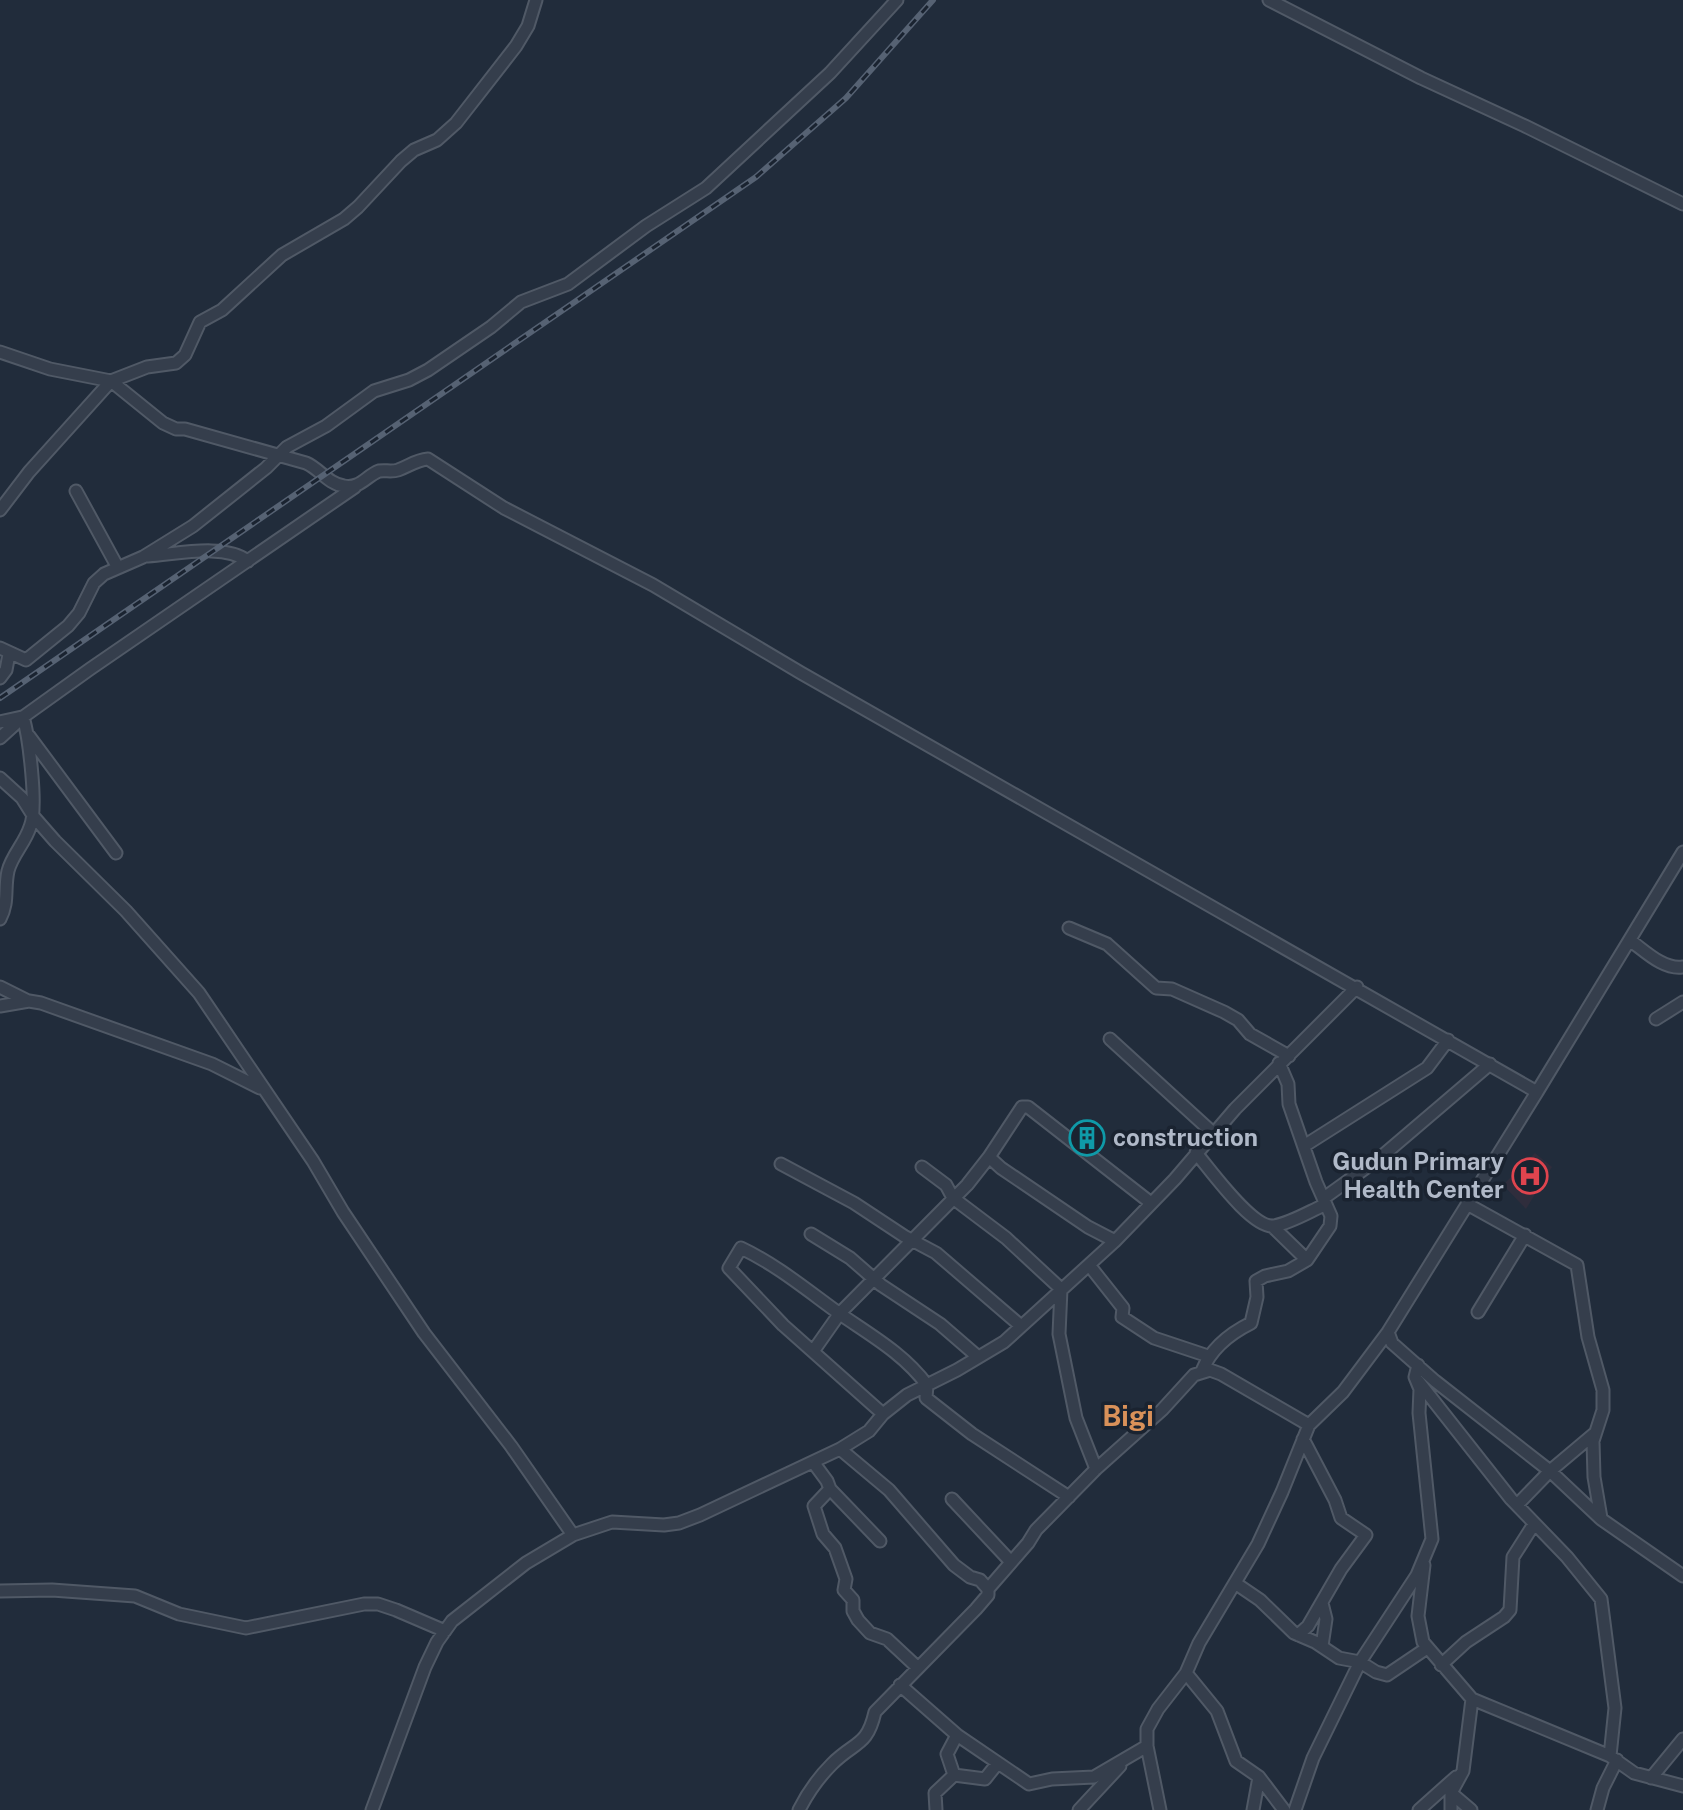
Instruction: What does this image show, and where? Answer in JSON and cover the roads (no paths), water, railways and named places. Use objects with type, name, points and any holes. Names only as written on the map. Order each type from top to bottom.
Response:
[{"type":"street","points":[[0,510],[29,472],[111,381],[147,367],[176,363],[185,355],[200,322],[222,310],[282,255],[344,219],[401,161],[414,150],[437,140],[456,123],[516,46],[528,26],[536,0]]},
{"type":"street","points":[[0,678],[6,670],[4,651],[26,660],[68,626],[79,613],[94,583],[117,566],[143,557],[193,526],[266,468],[276,455],[326,426],[374,391],[409,380],[428,370],[491,327],[521,302],[568,284],[646,226],[706,188],[830,73],[897,0]]},
{"type":"street","points":[[1269,0],[1421,78],[1683,204]]},
{"type":"street","points":[[0,352],[50,369],[111,381],[163,423],[176,429],[198,432],[316,467],[335,483],[346,487],[359,485]]},
{"type":"street","points":[[0,738],[23,717],[380,471],[396,471],[418,460],[428,459],[504,508],[653,585],[815,681],[1537,1092]]},
{"type":"street","points":[[76,491],[117,566]]},
{"type":"street","points":[[143,557],[205,552],[240,555],[248,561]]},
{"type":"street","points":[[0,722],[23,717]]},
{"type":"street","points":[[0,919],[8,898],[8,869],[34,817],[28,736],[23,717]]},
{"type":"street","points":[[28,736],[116,853]]},
{"type":"street","points":[[0,778],[22,798],[34,817],[126,911],[199,993],[424,1333],[511,1446],[573,1535]]},
{"type":"street","points":[[1160,1810],[1147,1746],[1147,1729],[1158,1709],[1186,1673],[1199,1643],[1258,1544],[1309,1425],[1343,1392],[1388,1332],[1683,852]]},
{"type":"street","points":[[799,1810],[813,1784],[871,1730],[875,1712],[976,1609],[988,1595],[988,1589],[1036,1530],[1096,1469],[1162,1410],[1185,1383],[1202,1371],[1208,1356],[1233,1332],[1251,1323],[1257,1297],[1256,1281],[1288,1271],[1307,1260],[1330,1226],[1331,1216],[1289,1104],[1284,1060],[1250,1034],[1238,1020],[1172,989],[1156,988],[1107,944],[1069,928]]},
{"type":"street","points":[[1631,941],[1665,965],[1683,967]]},
{"type":"street","points":[[0,987],[29,1001],[212,1064],[256,1085],[267,1094]]},
{"type":"street","points":[[372,1810],[425,1667],[452,1621],[526,1563],[573,1535],[612,1522],[679,1523],[840,1449],[869,1431],[883,1414],[907,1395],[1004,1342],[1115,1241],[1175,1179],[1213,1133],[1357,987]]},
{"type":"street","points":[[0,1006],[29,1001]]},
{"type":"street","points":[[1656,1019],[1683,1002]]},
{"type":"street","points":[[1110,1039],[1213,1133]]},
{"type":"street","points":[[1304,1146],[1427,1068],[1448,1040]]},
{"type":"street","points":[[1196,1153],[1239,1204],[1265,1225],[1272,1226],[1322,1206],[1324,1200],[1389,1150],[1490,1064]]},
{"type":"street","points":[[814,1350],[840,1313],[967,1185],[1022,1107],[1028,1107],[1151,1203]]},
{"type":"street","points":[[989,1157],[1088,1227],[1115,1241]]},
{"type":"street","points":[[781,1164],[854,1203],[936,1253],[1021,1326]]},
{"type":"street","points":[[922,1167],[946,1185],[953,1198],[1006,1238],[1061,1289],[1059,1334],[1064,1362],[1076,1418],[1096,1469]]},
{"type":"street","points":[[1467,1204],[1577,1265],[1588,1337],[1603,1390],[1603,1410],[1594,1434],[1594,1477],[1601,1519]]},
{"type":"street","points":[[1272,1226],[1307,1260]]},
{"type":"street","points":[[811,1234],[850,1258],[931,1317],[977,1356]]},
{"type":"street","points":[[1478,1312],[1525,1235]]},
{"type":"street","points":[[883,1414],[783,1325],[729,1268],[741,1248],[770,1262],[910,1363],[927,1385],[926,1398],[972,1434],[1069,1497]]},
{"type":"street","points":[[1089,1265],[1123,1308],[1122,1317],[1154,1338],[1208,1356]]},
{"type":"street","points":[[1388,1332],[1392,1343],[1417,1371],[1517,1505],[1567,1557],[1601,1599],[1615,1708],[1613,1758],[1597,1810]]},
{"type":"street","points":[[1202,1371],[1221,1374],[1309,1425]]},
{"type":"street","points":[[1417,1371],[1435,1381],[1550,1471],[1601,1519],[1683,1576]]},
{"type":"street","points":[[1295,1810],[1313,1758],[1360,1662],[1417,1575],[1432,1539],[1417,1371]]},
{"type":"street","points":[[1517,1505],[1550,1471],[1594,1434]]},
{"type":"street","points":[[1298,1635],[1308,1626],[1341,1569],[1366,1535],[1341,1518],[1303,1439]]},
{"type":"street","points":[[840,1449],[889,1490],[954,1565],[980,1580],[988,1589]]},
{"type":"street","points":[[813,1462],[830,1489],[880,1541]]},
{"type":"street","points":[[830,1489],[814,1506],[823,1534],[835,1548],[846,1579],[844,1590],[853,1600],[853,1611],[870,1633],[887,1639],[917,1667]]},
{"type":"street","points":[[952,1499],[1011,1562]]},
{"type":"street","points":[[1441,1665],[1466,1642],[1510,1610],[1513,1557],[1534,1524]]},
{"type":"street","points":[[1425,1556],[1418,1616],[1420,1630],[1427,1648],[1472,1699],[1613,1758],[1634,1773],[1683,1786]]},
{"type":"street","points":[[1235,1583],[1260,1600],[1298,1635],[1339,1658],[1360,1662],[1376,1672],[1387,1675],[1427,1648]]},
{"type":"street","points":[[0,1591],[52,1590],[135,1596],[179,1614],[246,1628],[364,1604],[378,1604],[445,1631]]},
{"type":"street","points":[[1322,1603],[1326,1619],[1322,1646]]},
{"type":"street","points":[[1186,1673],[1217,1711],[1236,1761],[1259,1777],[1284,1810]]},
{"type":"street","points":[[900,1685],[957,1735],[1029,1784],[1052,1779],[1094,1777],[1147,1746]]},
{"type":"street","points":[[1451,1810],[1451,1793],[1463,1771],[1472,1699]]},
{"type":"street","points":[[954,1775],[947,1754],[957,1735]]},
{"type":"street","points":[[1651,1778],[1683,1739]]},
{"type":"street","points":[[1079,1810],[1128,1757]]},
{"type":"street","points":[[954,1775],[985,1779],[997,1764]]},
{"type":"street","points":[[1419,1810],[1463,1771]]},
{"type":"street","points":[[936,1810],[935,1793],[954,1775]]},
{"type":"street","points":[[1253,1810],[1259,1777]]},
{"type":"street","points":[[1451,1793],[1471,1810]]},
{"type":"railway","points":[[0,698],[756,177],[846,98],[933,0]]},
{"type":"place","name":"construction","points":[[1087,1138]]},
{"type":"place","name":"Gudun Primary Health Center","points":[[1530,1176]]},
{"type":"district","name":"Bigi","points":[[1128,1416]]}]
